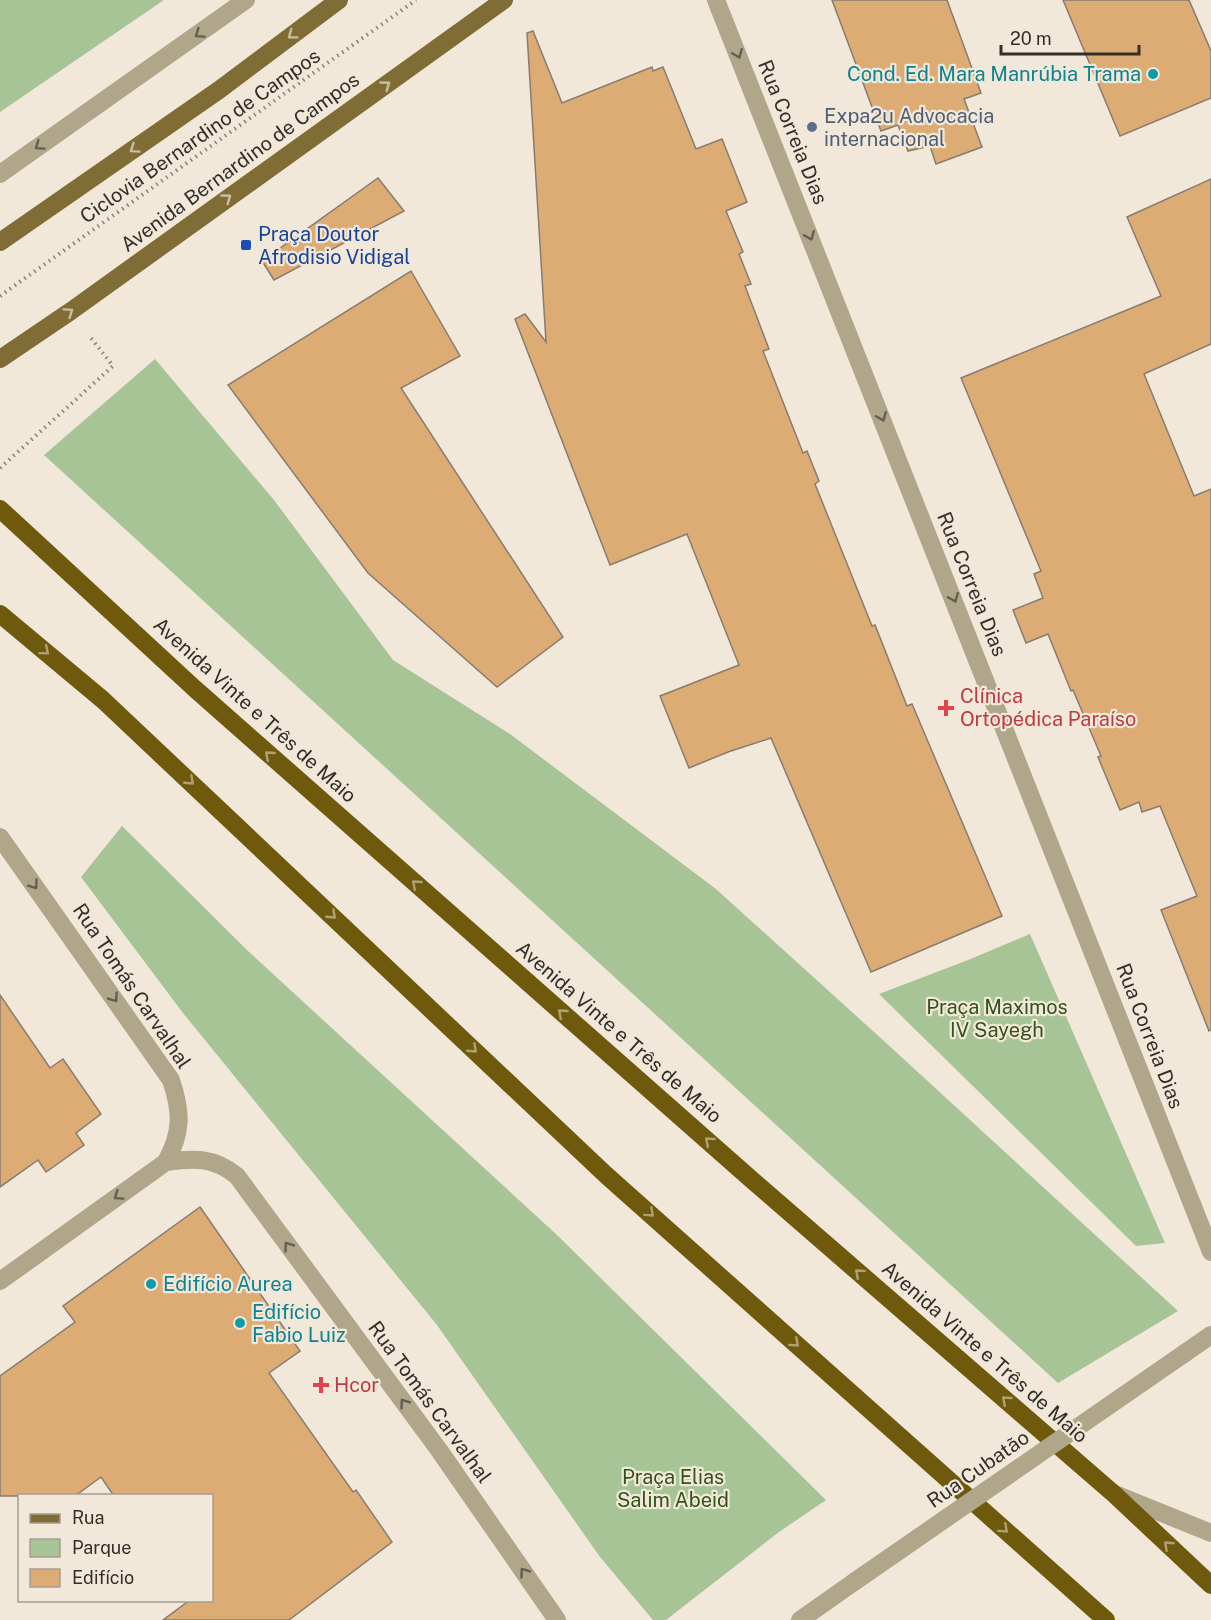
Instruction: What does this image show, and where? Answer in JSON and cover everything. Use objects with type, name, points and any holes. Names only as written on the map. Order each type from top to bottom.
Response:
[{"type":"highway","name":"Avenida Vinte e Três de Maio","points":[[0,509],[229,720],[1114,1494],[1211,1585]]},
{"type":"highway","points":[[0,614],[103,700],[606,1174],[1106,1620]]},
{"type":"main road","points":[[0,242],[209,96],[339,0]]},
{"type":"main road","name":"Avenida Bernardino de Campos","points":[[0,359],[71,311],[504,0]]},
{"type":"street","points":[[0,174],[246,0]]},
{"type":"street","name":"Rua Correia Dias","points":[[716,0],[1211,1252]]},
{"type":"street","name":"Rua Tomás Carvalhal","points":[[0,837],[171,1080],[177,1097],[180,1117],[178,1135],[166,1162]]},
{"type":"street","name":"Rua Tomás Carvalhal","points":[[166,1162],[187,1159],[206,1160],[223,1165],[237,1176],[438,1450],[557,1620]]},
{"type":"street","points":[[0,1281],[166,1162]]},
{"type":"street","name":"Rua Cubatão","points":[[800,1620],[1211,1335]]},
{"type":"street","points":[[1114,1494],[1211,1533]]},
{"type":"path","name":"Ciclovia Bernardino de Campos","points":[[0,296],[417,0]]},
{"type":"path","points":[[0,468],[113,366],[71,311]]},
{"type":"green space","points":[[0,0],[164,0],[0,112]]},
{"type":"green space","points":[[155,359],[274,500],[393,660],[510,734],[716,889],[1178,1311],[1058,1383],[44,455]]},
{"type":"green space","name":"Praça Elias Salim Abeid","points":[[122,826],[248,951],[557,1235],[826,1500],[779,1532],[666,1620],[653,1620],[600,1557],[437,1325],[183,1013],[81,877]]},
{"type":"green space","name":"Praça Maximos IV Sayegh","points":[[1030,934],[1165,1243],[1136,1246],[879,994]]},
{"type":"building","points":[[832,0],[947,0],[981,93],[964,99],[982,147],[936,164],[930,146],[908,151],[898,125],[881,131]]},
{"type":"building","name":"Cond. Ed. Mara Manrúbia Trama","points":[[1063,0],[1189,0],[1211,51],[1211,98],[1120,136]]},
{"type":"building","points":[[533,31],[562,103],[652,67],[653,71],[663,67],[696,149],[722,139],[747,202],[726,211],[743,252],[739,254],[751,284],[745,286],[769,349],[763,351],[803,453],[807,451],[819,481],[815,484],[872,626],[875,625],[907,706],[912,704],[1002,916],[871,972],[771,738],[689,768],[660,696],[739,665],[687,534],[610,565],[515,319],[525,314],[546,342],[527,33]]},
{"type":"building","points":[[378,178],[404,211],[274,280],[262,261]]},
{"type":"building","points":[[1211,179],[1211,344],[1144,374],[1194,496],[1211,489],[1211,1030],[1209,1031],[1161,910],[1197,896],[1160,806],[1142,812],[1139,802],[1120,810],[1098,757],[1101,756],[1048,634],[1026,643],[1013,610],[1043,598],[1034,574],[1041,571],[961,378],[1161,296],[1127,217]]},
{"type":"building","points":[[411,271],[460,356],[401,388],[563,637],[497,687],[368,573],[228,385]]},
{"type":"building","points":[[0,995],[50,1068],[63,1059],[101,1114],[76,1133],[84,1145],[46,1172],[38,1160],[0,1187]]},
{"type":"building","points":[[200,1207],[300,1351],[269,1373],[353,1492],[356,1490],[392,1542],[289,1620],[163,1620],[187,1602],[213,1602],[213,1494],[113,1494],[101,1477],[78,1494],[0,1496],[0,1376],[75,1322],[63,1306]]},
{"type":"place","name":"Cond. Ed. Mara Manrúbia Trama","points":[[1153,74]]},
{"type":"place","name":"Expa2u Advocacia internacional","points":[[812,127]]},
{"type":"place","name":"Praça Doutor Afrodisio Vidigal","points":[[246,245]]},
{"type":"place","name":"Clínica Ortopédica Paraíso","points":[[946,708]]},
{"type":"place","name":"Edifício Aurea","points":[[151,1284]]},
{"type":"place","name":"Edifício Fabio Luiz","points":[[240,1323]]},
{"type":"place","name":"Hcor","points":[[321,1385]]}]
